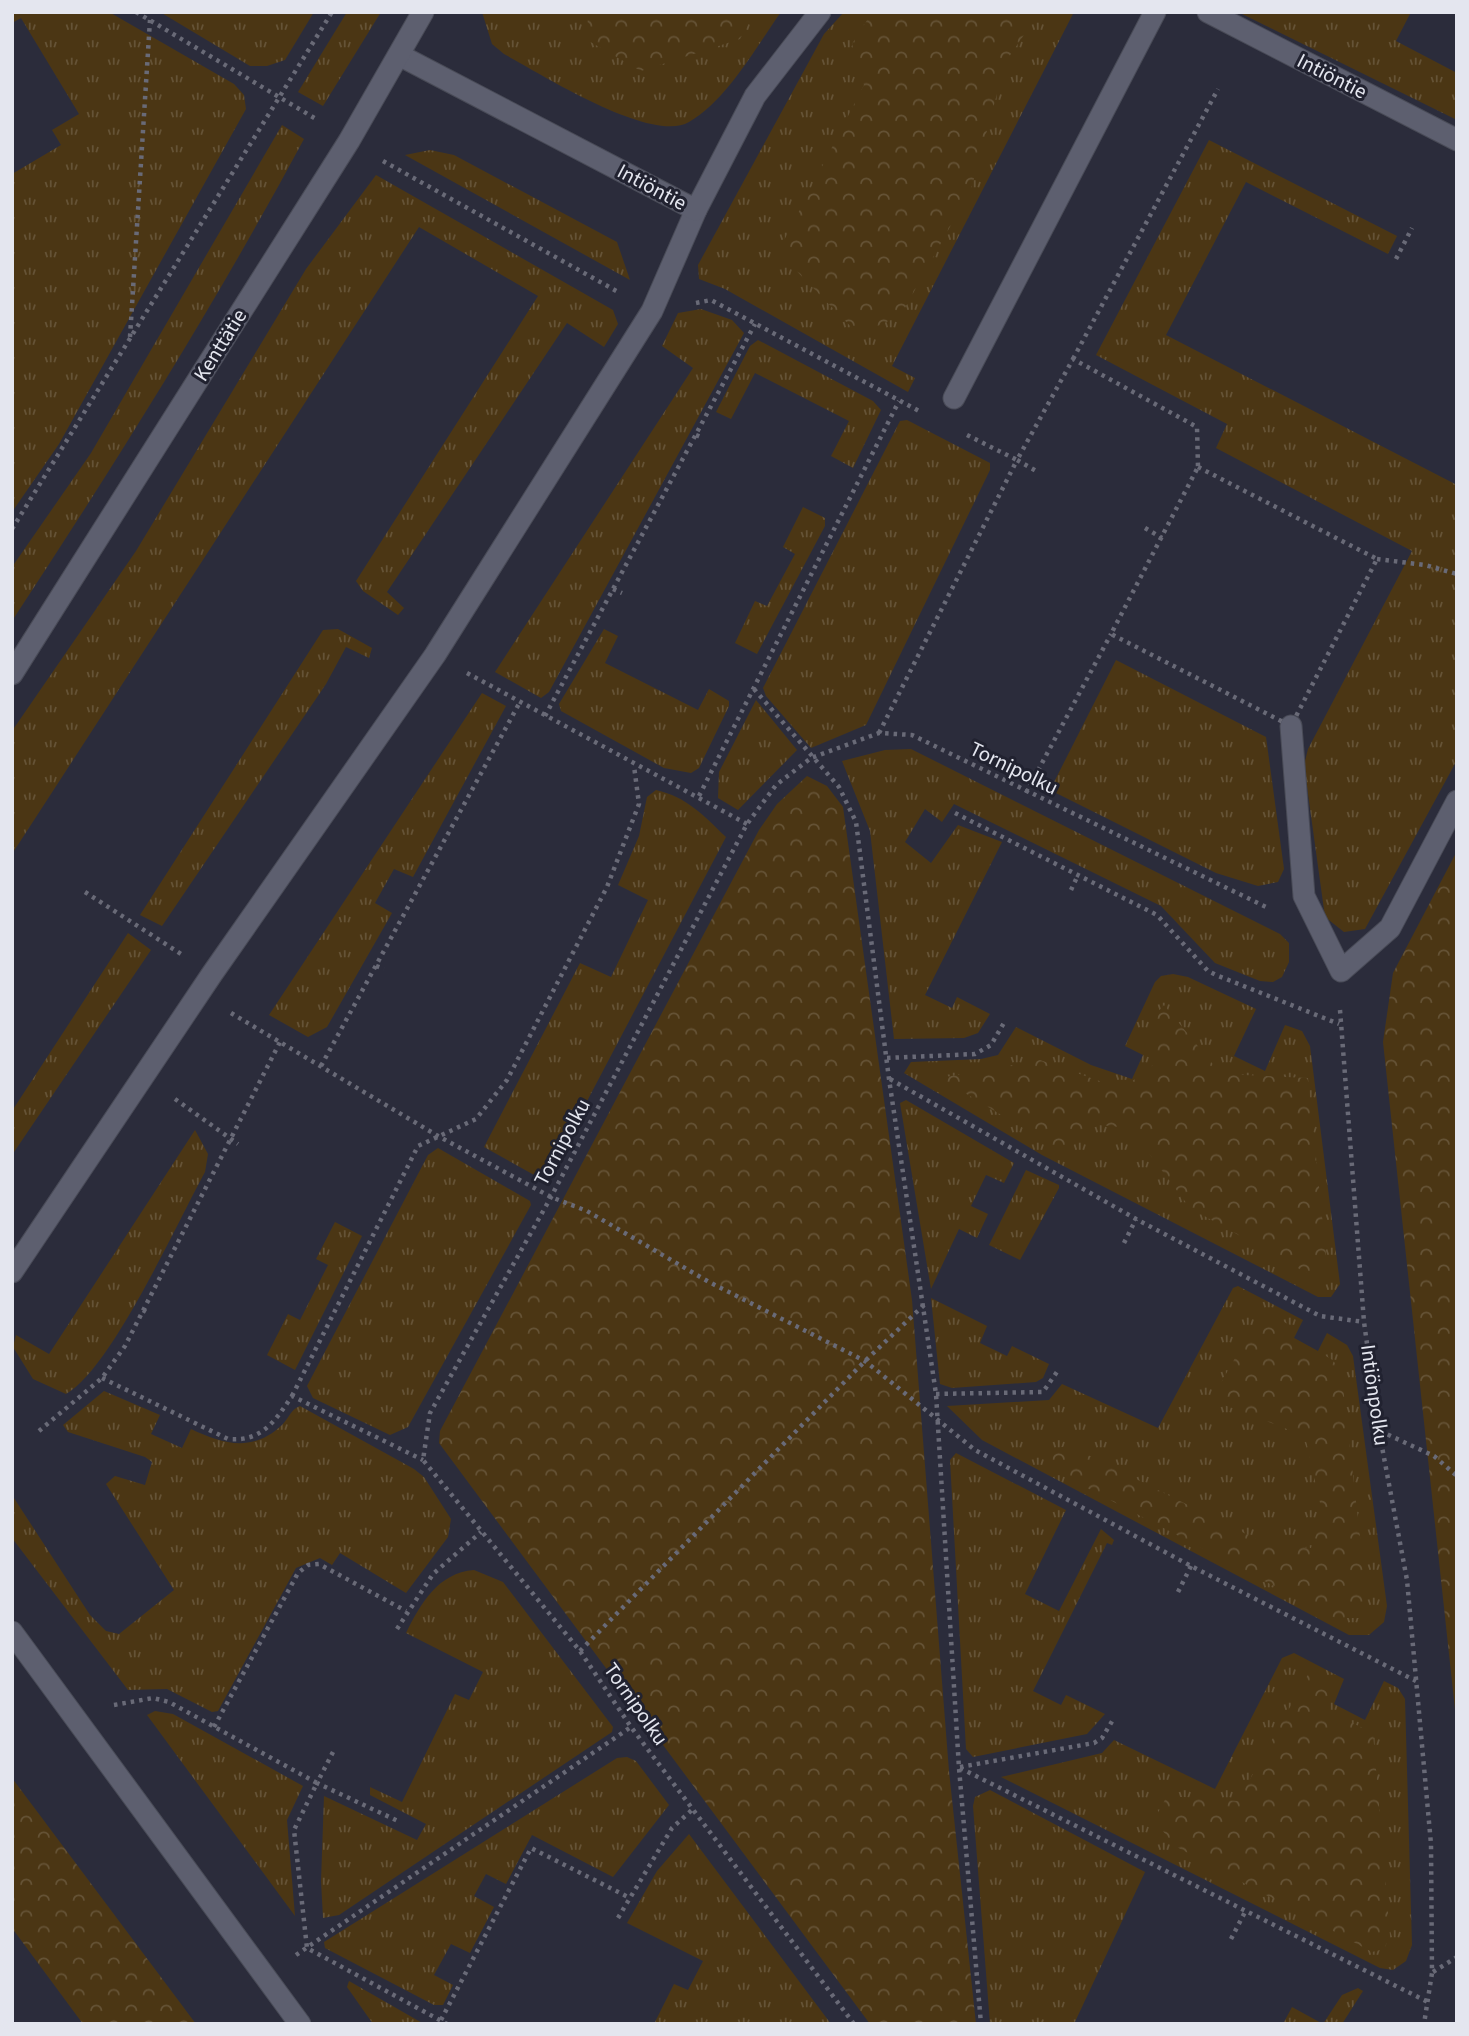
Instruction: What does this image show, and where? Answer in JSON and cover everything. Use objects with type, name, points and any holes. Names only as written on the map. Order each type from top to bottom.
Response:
[{"type":"street","name":"Kenttätie","points":[[12,674],[349,142],[423,12]]},
{"type":"street","name":"Intiöntie","points":[[399,55],[696,210],[755,96],[820,12]]},
{"type":"street","points":[[954,398],[1155,12]]},
{"type":"street","name":"Intiöntie","points":[[1208,12],[1457,140]]},
{"type":"street","points":[[12,1272],[198,994],[435,655],[652,311],[696,210]]},
{"type":"street","points":[[1291,726],[1304,896],[1342,971],[1390,928],[1457,801]]},
{"type":"street","points":[[12,1632],[300,2024]]},
{"type":"path","points":[[136,12],[349,142],[652,311],[711,300],[920,412]]},
{"type":"path","points":[[12,529],[332,12]]},
{"type":"path","points":[[130,339],[150,20]]},
{"type":"path","points":[[879,733],[1017,460],[1217,89]]},
{"type":"path","points":[[1396,258],[1412,228]]},
{"type":"path","points":[[545,716],[755,324]]},
{"type":"path","points":[[1026,793],[1198,467],[1197,427],[1073,359]]},
{"type":"path","points":[[699,796],[899,401]]},
{"type":"path","points":[[955,429],[1038,472]]},
{"type":"path","points":[[696,435],[703,438]]},
{"type":"path","points":[[1198,467],[1377,559],[1425,565],[1457,574]]},
{"type":"path","points":[[1145,528],[1162,538]]},
{"type":"path","points":[[1111,634],[1291,726],[1377,559]]},
{"type":"path","points":[[613,589],[622,593]]},
{"type":"path","points":[[435,655],[634,766],[699,796],[747,824]]},
{"type":"path","points":[[754,689],[811,758],[839,787],[856,821],[889,1079],[925,1305],[939,1422],[959,1768],[981,2024]]},
{"type":"path","points":[[321,1066],[462,813],[520,702]]},
{"type":"path","name":"Tornipolku","points":[[854,2024],[631,1727],[580,1651],[423,1460],[430,1413],[551,1196],[747,824],[776,785],[811,758],[879,733],[912,735],[1026,793],[1275,911]]},
{"type":"path","points":[[102,1378],[228,1439],[251,1438],[272,1426],[292,1396],[418,1146],[476,1119],[507,1080],[607,887],[639,804],[634,766]]},
{"type":"path","points":[[955,813],[1157,915],[1208,971],[1339,1024]]},
{"type":"path","points":[[1071,890],[1079,874]]},
{"type":"path","points":[[85,891],[212,974]]},
{"type":"path","points":[[376,965],[384,969]]},
{"type":"path","name":"Intiönpolku","points":[[1342,971],[1339,1024],[1364,1322],[1379,1431],[1407,1580],[1431,1844],[1432,1973],[1424,2024]]},
{"type":"path","points":[[198,994],[438,1136],[551,1196],[587,1210],[709,1282],[865,1361],[975,1450],[1191,1566],[1416,1681]]},
{"type":"path","points":[[887,1058],[975,1054],[991,1045],[1005,1021]]},
{"type":"path","points":[[39,1431],[102,1378],[125,1346],[280,1042]]},
{"type":"path","points":[[143,1076],[238,1144]]},
{"type":"path","points":[[889,1079],[1136,1219],[1320,1315],[1364,1322]]},
{"type":"path","points":[[1124,1243],[1136,1219]]},
{"type":"path","points":[[580,1651],[865,1361],[925,1305]]},
{"type":"path","points":[[143,1310],[150,1314]]},
{"type":"path","points":[[936,1394],[1043,1392],[1059,1369]]},
{"type":"path","points":[[292,1396],[423,1460]]},
{"type":"path","points":[[1379,1431],[1434,1456],[1457,1476]]},
{"type":"path","points":[[397,1629],[406,1611],[433,1574],[481,1532]]},
{"type":"path","points":[[214,1727],[298,1573],[308,1565],[319,1564],[406,1611]]},
{"type":"path","points":[[1178,1592],[1191,1566]]},
{"type":"path","points":[[82,1727],[116,1703],[153,1698],[169,1702],[317,1783],[400,1822]]},
{"type":"path","points":[[959,1768],[1094,1743],[1102,1738],[1114,1718]]},
{"type":"path","points":[[265,1976],[631,1727]]},
{"type":"path","points":[[307,1948],[294,1830],[332,1752]]},
{"type":"path","points":[[959,1768],[1427,2002]]},
{"type":"path","points":[[618,1918],[628,1897],[672,1828],[693,1809]]},
{"type":"path","points":[[441,2020],[531,1848],[628,1897]]},
{"type":"path","points":[[1231,1939],[1245,1912]]},
{"type":"path","points":[[307,1948],[447,2024]]},
{"type":"path","points":[[1432,1973],[1457,1957]]},
{"type":"green space","points":[[12,12],[109,12],[234,84],[244,95],[246,109],[59,444],[12,512],[12,174],[61,145],[52,130],[79,114],[21,18],[12,23]]},
{"type":"green space","points":[[160,12],[314,12],[285,60],[267,66],[250,66]]},
{"type":"green space","points":[[347,12],[381,12],[323,106],[298,92]]},
{"type":"green space","points":[[482,12],[781,12],[740,72],[716,100],[689,122],[672,126],[649,123],[596,104],[504,54],[492,44]]},
{"type":"green space","points":[[588,12],[755,12],[740,39],[641,71],[587,40]]},
{"type":"green space","points":[[844,12],[1074,12],[892,366],[915,378],[908,392],[725,289],[699,279],[698,265],[824,34]]},
{"type":"green space","points":[[878,12],[1040,12],[1006,61],[971,189],[901,315],[859,335],[778,252],[864,85],[852,44],[869,17]]},
{"type":"green space","points":[[1238,12],[1411,12],[1396,41],[1457,73],[1457,120]]},
{"type":"green space","points":[[282,125],[304,139],[163,383],[12,621],[12,567],[91,453]]},
{"type":"green space","points":[[1209,140],[1397,236],[1388,254],[1246,182],[1166,335],[1457,485],[1457,760],[1365,929],[1344,932],[1325,917],[1304,765],[1308,749],[1412,551],[1216,448],[1227,424],[1096,355]]},
{"type":"green space","points":[[430,150],[454,155],[617,242],[630,280],[405,155]]},
{"type":"green space","points":[[376,175],[613,310],[618,324],[604,347],[567,323],[387,592],[404,608],[398,615],[363,591],[356,581],[538,296],[419,227],[12,854],[12,731],[136,551],[306,269]]},
{"type":"green space","points":[[701,309],[732,320],[744,333],[549,692],[541,698],[495,672],[693,368],[662,346],[678,313]]},
{"type":"green space","points":[[758,340],[873,401],[881,410],[853,468],[831,456],[849,421],[755,373],[731,419],[716,412],[750,346]]},
{"type":"green space","points":[[907,420],[990,463],[990,470],[866,725],[811,748],[766,696],[763,688],[900,421]]},
{"type":"green space","points":[[803,507],[825,518],[825,526],[757,654],[735,643],[755,601],[767,606],[795,554],[783,547]]},
{"type":"green space","points":[[338,629],[372,648],[369,658],[346,647],[326,684],[162,926],[140,915],[323,630]]},
{"type":"green space","points":[[604,629],[618,636],[605,663],[698,710],[709,689],[729,701],[699,768],[691,773],[664,768],[561,711],[559,704]]},
{"type":"green space","points":[[1116,660],[1266,737],[1284,869],[1278,882],[1258,886],[1216,873],[1050,790]]},
{"type":"green space","points":[[482,693],[506,706],[413,877],[394,869],[375,903],[392,913],[327,1027],[308,1037],[269,1015]]},
{"type":"green space","points":[[756,700],[797,750],[738,810],[718,798],[719,772]]},
{"type":"green space","points":[[911,749],[1280,934],[1289,943],[1289,962],[1282,977],[1273,982],[1260,981],[1215,963],[1161,906],[954,804],[942,822],[925,809],[905,842],[931,863],[958,825],[1002,842],[925,995],[952,1008],[957,997],[990,1014],[978,1033],[964,1038],[894,1039],[870,831],[842,761],[885,750]]},
{"type":"green space","points":[[807,776],[827,786],[843,807],[912,1300],[949,1771],[976,2024],[870,2024],[439,1443],[440,1431],[759,830],[777,804]]},
{"type":"green space","points":[[656,790],[686,802],[726,837],[545,1181],[484,1147],[580,963],[611,977],[648,900],[618,885],[639,836],[647,797]]},
{"type":"green space","points":[[1457,851],[1457,1728],[1383,1042],[1393,973]]},
{"type":"green space","points":[[128,933],[151,950],[12,1155],[12,1111]]},
{"type":"green space","points":[[1173,974],[1188,977],[1256,1009],[1234,1056],[1265,1071],[1285,1025],[1302,1031],[1310,1046],[1340,1284],[1331,1297],[1318,1297],[1042,1155],[904,1073],[911,1062],[981,1059],[998,1055],[1016,1027],[1091,1065],[1132,1079],[1143,1055],[1125,1046],[1155,982],[1161,976]]},
{"type":"green space","points":[[1164,1005],[1221,1074],[1308,1078],[1327,1265],[1314,1277],[1190,1208],[1130,1128],[1090,1124],[1066,1154],[940,1078],[1040,1060],[1122,1089],[1158,1061],[1151,1020]]},
{"type":"green space","points":[[906,1100],[1014,1163],[1004,1183],[986,1175],[971,1206],[988,1214],[977,1238],[959,1229],[931,1289],[900,1103]]},
{"type":"green space","points":[[195,1130],[208,1154],[205,1172],[142,1293],[103,1356],[84,1379],[66,1394],[33,1379],[13,1347],[16,1335],[49,1354]]},
{"type":"green space","points":[[438,1148],[530,1201],[531,1205],[408,1427],[390,1435],[313,1398],[307,1386],[428,1155]]},
{"type":"green space","points":[[1026,1170],[1059,1185],[1059,1188],[1020,1260],[989,1245]]},
{"type":"green space","points":[[335,1222],[362,1236],[295,1370],[267,1355],[288,1314],[300,1320],[328,1265],[316,1259]]},
{"type":"green space","points":[[1238,1286],[1303,1320],[1294,1338],[1318,1351],[1327,1333],[1347,1345],[1353,1356],[1387,1606],[1384,1622],[1369,1635],[1349,1635],[982,1440],[947,1406],[1049,1400],[1062,1384],[1158,1428],[1233,1288]]},
{"type":"green space","points":[[931,1298],[987,1326],[980,1343],[1007,1356],[1012,1346],[1049,1364],[1043,1378],[1036,1382],[952,1388],[940,1384]]},
{"type":"green space","points":[[1262,1311],[1290,1325],[1294,1338],[1331,1359],[1341,1369],[1366,1590],[1360,1618],[1335,1618],[1053,1470],[1052,1451],[1068,1445],[1262,1542],[1311,1548],[1323,1516],[1305,1436],[1211,1400]]},
{"type":"green space","points":[[104,1391],[160,1415],[151,1434],[182,1448],[191,1429],[226,1442],[248,1443],[260,1440],[282,1425],[292,1411],[300,1406],[424,1477],[451,1519],[448,1537],[406,1593],[340,1553],[332,1565],[320,1558],[296,1568],[218,1711],[212,1712],[167,1689],[128,1690],[12,1538],[12,1495],[90,1615],[106,1631],[119,1634],[174,1590],[106,1484],[115,1476],[145,1485],[152,1462],[145,1457],[68,1432],[63,1425]]},
{"type":"green space","points":[[956,1453],[1066,1510],[1025,1594],[1059,1611],[1101,1529],[1114,1540],[1112,1545],[1107,1543],[1033,1691],[1061,1705],[1066,1695],[1105,1714],[1087,1734],[973,1757],[966,1749],[950,1460]]},
{"type":"green space","points":[[474,1570],[503,1582],[613,1727],[612,1732],[339,1915],[323,1918],[321,1881],[324,1796],[417,1840],[426,1824],[370,1795],[370,1787],[402,1802],[455,1694],[469,1700],[483,1672],[406,1633],[432,1591],[450,1577]]},
{"type":"green space","points":[[1294,1653],[1344,1679],[1334,1704],[1365,1720],[1384,1681],[1398,1688],[1405,1699],[1412,1945],[1406,1961],[1393,1970],[1380,1968],[1001,1777],[1102,1753],[1114,1740],[1215,1789],[1282,1658]]},
{"type":"green space","points":[[1311,1669],[1328,1677],[1330,1712],[1373,1733],[1390,1936],[1384,1949],[1372,1952],[1175,1846],[1154,1820],[1167,1796],[1238,1801]]},
{"type":"green space","points":[[155,1711],[173,1714],[303,1786],[287,1820],[295,1916],[147,1715]]},
{"type":"green space","points":[[627,1757],[636,1761],[669,1805],[613,1877],[532,1835],[506,1884],[486,1874],[474,1896],[494,1907],[470,1953],[451,1944],[434,1975],[453,1985],[443,2005],[434,2005],[325,1948],[324,1942],[617,1758]]},
{"type":"green space","points":[[12,1778],[196,2024],[83,2024],[12,1928]]},
{"type":"green space","points":[[990,1790],[1145,1872],[1074,2024],[990,2024],[973,1806],[975,1797]]},
{"type":"green space","points":[[689,1834],[831,2024],[654,2024],[674,1984],[688,1990],[703,1961],[627,1923],[657,1871]]},
{"type":"green space","points":[[349,1981],[424,2024],[373,2024],[347,1987]]},
{"type":"green space","points":[[1358,1988],[1363,1991],[1342,2024],[1323,2024],[1342,1995]]},
{"type":"green space","points":[[1292,2007],[1323,2024],[1283,2024]]}]
